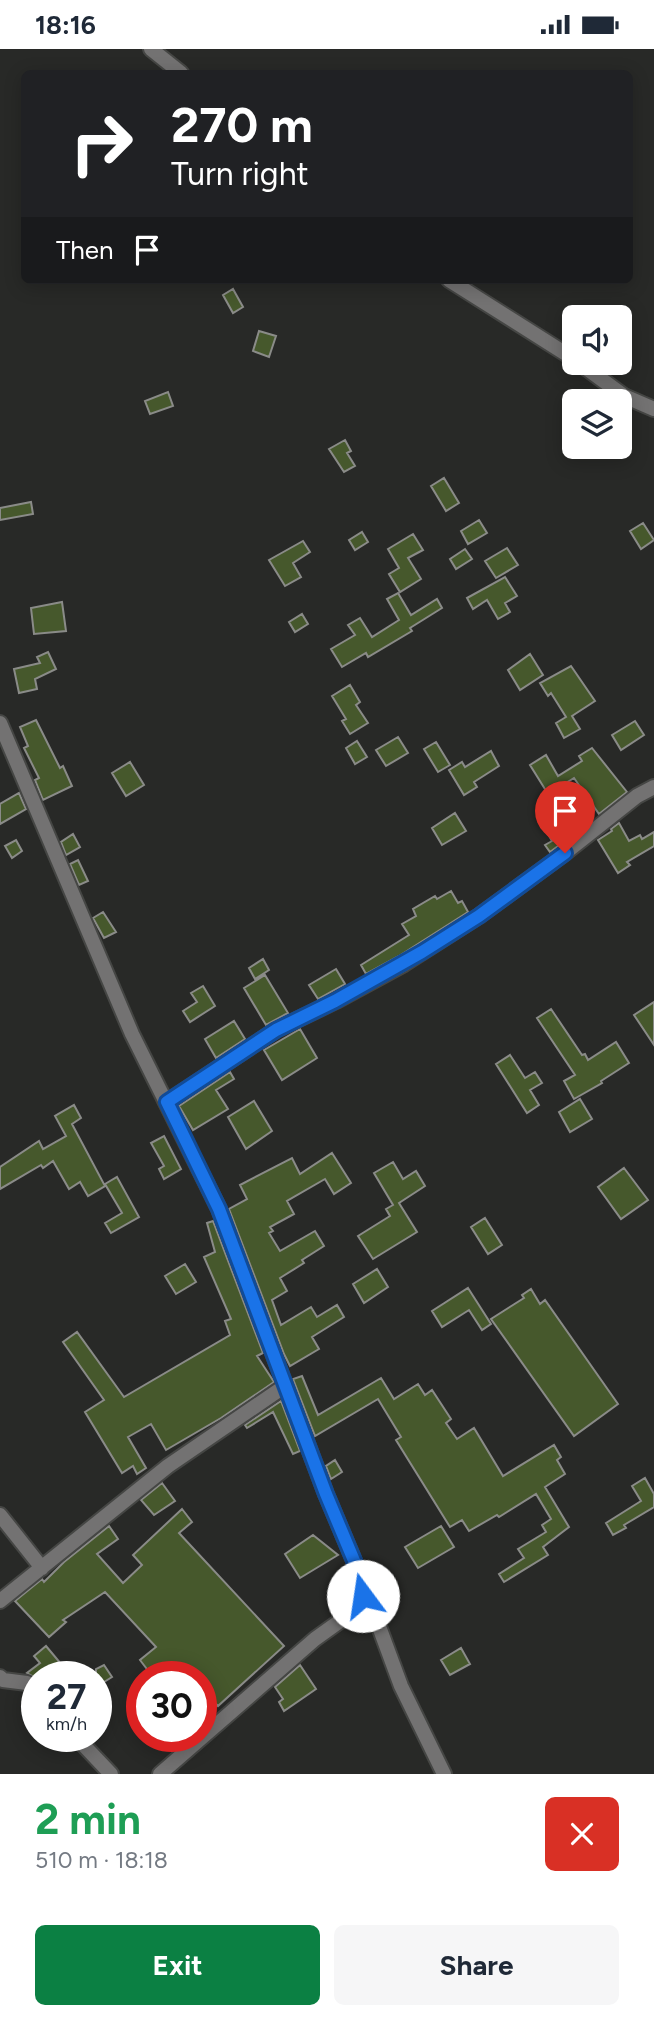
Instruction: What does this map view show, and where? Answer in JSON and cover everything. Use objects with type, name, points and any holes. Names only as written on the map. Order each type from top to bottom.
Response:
[{"type":"street","points":[[150,49],[177,70]]},
{"type":"street","points":[[455,284],[562,351]]},
{"type":"street","points":[[596,375],[624,396],[654,409]]},
{"type":"street","points":[[0,723],[132,1034],[219,1209],[285,1386],[378,1618],[401,1686],[444,1774]]},
{"type":"street","points":[[167,1102],[276,1030],[392,970],[479,916],[637,796],[654,787]]},
{"type":"street","points":[[0,1601],[168,1465],[285,1386]]},
{"type":"street","points":[[0,1515],[42,1568]]},
{"type":"street","points":[[160,1774],[315,1639],[354,1611],[363,1596],[363,1582]]},
{"type":"street","points":[[0,1677],[3,1680],[21,1682]]},
{"type":"street","points":[[90,1752],[111,1774]]},
{"type":"building","points":[[233,289],[243,307],[233,313],[223,295]]},
{"type":"building","points":[[259,331],[276,336],[269,357],[253,351]]},
{"type":"building","points":[[168,392],[173,406],[150,414],[145,401]]},
{"type":"building","points":[[345,440],[351,451],[347,453],[355,466],[344,472],[329,449]]},
{"type":"building","points":[[444,478],[459,503],[446,511],[431,486]]},
{"type":"building","points":[[31,502],[33,514],[0,520],[0,508]]},
{"type":"building","points":[[479,520],[487,533],[468,544],[461,531]]},
{"type":"building","points":[[643,523],[654,540],[641,549],[630,531]]},
{"type":"building","points":[[362,532],[368,542],[355,550],[349,540]]},
{"type":"building","points":[[413,534],[423,550],[408,558],[421,579],[400,592],[389,574],[399,568],[388,549]]},
{"type":"building","points":[[303,541],[310,552],[293,563],[301,577],[285,586],[269,560]]},
{"type":"building","points":[[507,548],[518,565],[496,578],[485,561]]},
{"type":"building","points":[[465,549],[472,559],[456,569],[450,559]]},
{"type":"building","points":[[505,577],[517,596],[505,603],[510,612],[498,619],[487,600],[473,609],[467,598]]},
{"type":"building","points":[[398,593],[411,615],[437,599],[442,608],[410,628],[412,631],[368,657],[366,653],[342,667],[331,649],[355,635],[348,625],[360,618],[372,637],[399,620],[387,599]]},
{"type":"building","points":[[62,602],[66,631],[34,634],[31,608]]},
{"type":"building","points":[[302,614],[308,624],[295,632],[289,622]]},
{"type":"building","points":[[48,652],[56,669],[35,679],[37,689],[19,693],[14,669],[40,663],[37,657]]},
{"type":"building","points":[[530,654],[543,675],[520,690],[508,670]]},
{"type":"building","points":[[571,666],[595,701],[572,716],[580,729],[564,738],[556,723],[566,717],[551,693],[548,696],[540,683]]},
{"type":"building","points":[[350,685],[360,702],[356,705],[368,723],[350,734],[342,721],[346,719],[332,696]]},
{"type":"building","points":[[36,720],[72,786],[43,800],[35,780],[39,778],[24,748],[28,746],[20,727]]},
{"type":"building","points":[[635,721],[644,735],[621,750],[612,735]]},
{"type":"building","points":[[398,737],[408,753],[386,766],[376,750]]},
{"type":"building","points":[[357,741],[367,757],[355,764],[346,748]]},
{"type":"building","points":[[436,742],[450,765],[438,772],[424,749]]},
{"type":"building","points":[[592,748],[627,792],[599,814],[574,778],[548,794],[530,765],[546,755],[558,776],[582,761],[579,756]]},
{"type":"building","points":[[491,751],[499,766],[474,782],[477,787],[464,795],[449,770],[462,762],[465,767]]},
{"type":"building","points":[[130,762],[144,785],[126,796],[112,773]]},
{"type":"building","points":[[19,793],[26,809],[0,824],[0,804]]},
{"type":"building","points":[[455,813],[466,831],[442,845],[432,828]]},
{"type":"building","points":[[551,819],[566,840],[550,852],[545,845],[552,841],[542,824]]},
{"type":"building","points":[[619,823],[629,841],[640,835],[642,839],[654,832],[654,846],[627,862],[630,865],[618,873],[598,840]]},
{"type":"building","points":[[73,834],[80,847],[66,855],[61,842]]},
{"type":"building","points":[[16,840],[22,851],[12,858],[5,846]]},
{"type":"building","points":[[78,860],[88,881],[79,885],[70,864]]},
{"type":"building","points":[[451,891],[458,903],[462,901],[468,912],[366,974],[361,965],[409,935],[402,924],[416,916],[413,909],[435,896],[437,899]]},
{"type":"building","points":[[103,912],[116,932],[104,938],[93,918]]},
{"type":"building","points":[[263,959],[269,970],[255,979],[249,968]]},
{"type":"building","points":[[336,969],[345,984],[318,999],[309,985]]},
{"type":"building","points":[[265,975],[288,1013],[266,1025],[244,988]]},
{"type":"building","points":[[203,986],[215,1006],[190,1022],[183,1011],[197,1002],[191,993]]},
{"type":"building","points":[[654,1002],[654,1045],[634,1015]]},
{"type":"building","points":[[551,1009],[588,1060],[616,1042],[629,1063],[574,1099],[564,1081],[575,1075],[537,1018]]},
{"type":"building","points":[[234,1021],[245,1039],[216,1058],[205,1039]]},
{"type":"building","points":[[300,1029],[317,1058],[282,1080],[264,1050]]},
{"type":"building","points":[[510,1055],[525,1078],[535,1072],[542,1083],[530,1090],[539,1105],[527,1113],[496,1064]]},
{"type":"building","points":[[230,1072],[234,1079],[216,1090],[228,1109],[193,1130],[179,1106]]},
{"type":"building","points":[[580,1099],[592,1119],[570,1132],[559,1112]]},
{"type":"building","points":[[254,1101],[272,1131],[246,1149],[228,1117]]},
{"type":"building","points":[[74,1105],[81,1118],[72,1124],[105,1186],[88,1196],[80,1182],[69,1189],[53,1161],[0,1189],[0,1167],[39,1141],[43,1149],[66,1136],[55,1116]]},
{"type":"building","points":[[164,1136],[181,1169],[164,1179],[159,1169],[164,1166],[151,1143]]},
{"type":"building","points":[[332,1153],[351,1183],[334,1194],[325,1179],[287,1201],[294,1214],[270,1227],[273,1231],[269,1233],[280,1251],[315,1231],[324,1246],[280,1278],[287,1291],[272,1300],[281,1325],[311,1307],[317,1317],[337,1305],[344,1317],[312,1337],[319,1349],[290,1366],[229,1209],[247,1199],[240,1185],[292,1158],[300,1174]]},
{"type":"building","points":[[393,1162],[403,1179],[416,1171],[425,1186],[399,1203],[417,1232],[373,1259],[358,1236],[390,1216],[386,1209],[393,1205],[374,1173]]},
{"type":"building","points":[[624,1168],[648,1200],[621,1219],[598,1187]]},
{"type":"building","points":[[117,1177],[139,1217],[111,1233],[105,1223],[122,1213],[105,1184]]},
{"type":"building","points":[[485,1218],[502,1245],[488,1254],[471,1227]]},
{"type":"building","points":[[213,1221],[263,1353],[257,1356],[274,1382],[221,1418],[166,1450],[151,1424],[128,1437],[146,1468],[137,1474],[133,1466],[122,1473],[85,1412],[104,1400],[63,1342],[77,1332],[124,1397],[230,1335],[225,1321],[231,1319],[204,1257],[215,1252],[207,1223]]},
{"type":"building","points":[[185,1264],[196,1282],[176,1294],[165,1276]]},
{"type":"building","points":[[377,1269],[388,1287],[364,1303],[353,1284]]},
{"type":"building","points":[[468,1288],[491,1324],[482,1330],[469,1310],[442,1327],[432,1311]]},
{"type":"building","points":[[531,1289],[540,1304],[545,1300],[618,1404],[574,1436],[491,1319],[524,1298],[522,1295]]},
{"type":"building","points":[[302,1376],[318,1415],[381,1378],[394,1399],[418,1384],[425,1395],[432,1390],[451,1419],[446,1423],[457,1439],[474,1428],[503,1476],[554,1445],[561,1457],[557,1460],[565,1474],[545,1487],[569,1527],[543,1547],[548,1555],[504,1582],[499,1574],[524,1558],[518,1549],[546,1532],[542,1525],[551,1519],[536,1494],[499,1517],[497,1515],[469,1531],[462,1520],[450,1527],[396,1440],[401,1437],[378,1399],[315,1436],[293,1379]]},
{"type":"building","points":[[281,1401],[300,1451],[293,1454],[273,1412],[247,1428],[245,1425]]},
{"type":"building","points":[[335,1460],[342,1472],[331,1479],[326,1466]]},
{"type":"building","points":[[645,1478],[654,1494],[654,1507],[613,1535],[606,1523],[641,1501],[632,1486]]},
{"type":"building","points":[[162,1483],[175,1501],[154,1515],[141,1500]]},
{"type":"building","points":[[182,1509],[192,1522],[179,1533],[284,1646],[218,1706],[217,1661],[141,1661],[156,1647],[105,1592],[63,1620],[66,1622],[49,1637],[15,1601],[42,1579],[44,1582],[109,1526],[118,1539],[97,1554],[123,1583],[142,1565],[133,1555]]},
{"type":"building","points":[[441,1526],[454,1547],[418,1568],[405,1547]]},
{"type":"building","points":[[313,1535],[338,1555],[300,1578],[285,1554]]},
{"type":"building","points":[[46,1646],[59,1661],[38,1661],[34,1656]]},
{"type":"building","points":[[461,1648],[470,1664],[450,1675],[441,1660]]},
{"type":"building","points":[[300,1665],[316,1689],[284,1711],[279,1702],[283,1699],[275,1687]]},
{"type":"route","points":[[363,1596],[363,1582],[326,1494],[219,1209],[167,1102],[276,1030],[404,964],[479,916],[565,853]]}]
